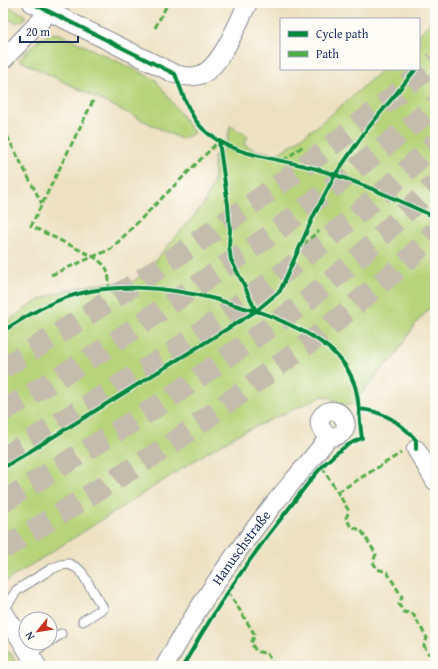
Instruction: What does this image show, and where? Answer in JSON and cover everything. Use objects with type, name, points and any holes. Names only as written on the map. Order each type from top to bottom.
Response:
[{"type":"street","points":[[32,3],[175,74],[189,77],[200,75],[210,69],[218,61],[248,3]]},
{"type":"street","points":[[3,60],[49,12]]},
{"type":"street","name":"Hanuschstraße","points":[[164,666],[214,586],[245,542],[273,505],[329,437]]},
{"type":"street","points":[[416,449],[435,481]]},
{"type":"street","points":[[3,611],[33,660]]},
{"type":"lane","points":[[3,611],[17,590],[51,569],[69,564],[77,568],[82,573],[103,608],[83,620]]},
{"type":"lane","points":[[58,636],[62,634]]},
{"type":"lane","points":[[33,660],[40,651]]},
{"type":"green space","points":[[3,4],[25,15],[24,20],[16,23],[3,16]]},
{"type":"green space","points":[[435,18],[435,302],[416,323],[393,359],[385,365],[353,404],[344,405],[331,398],[323,396],[241,433],[211,450],[3,583],[3,324],[34,303],[70,289],[95,284],[133,282],[153,263],[204,204],[214,181],[214,157],[226,147],[230,126],[248,136],[244,145],[258,151],[277,154],[319,124],[382,70],[420,70],[420,33]]},
{"type":"green space","points":[[51,33],[60,34],[156,80],[194,133],[181,139],[19,60],[36,42]]},
{"type":"green space","points":[[3,649],[11,654],[18,666],[3,666]]},
{"type":"tunnel","points":[[3,368],[115,297],[225,223],[332,145],[435,62]]},
{"type":"tunnel","points":[[3,411],[100,352],[272,234],[418,120],[435,105]]},
{"type":"tunnel","points":[[3,458],[173,352],[282,274],[325,241],[390,186],[435,143]]},
{"type":"tunnel","points":[[3,502],[159,405],[304,303],[360,256],[435,184]]},
{"type":"tunnel","points":[[3,549],[170,445],[313,340],[406,262],[435,231]]},
{"type":"marked path","points":[[155,28],[168,3]]},
{"type":"marked path","points":[[93,101],[31,226],[94,257],[99,261],[107,270],[109,289]]},
{"type":"marked path","points":[[3,128],[42,204]]},
{"type":"marked path","points":[[51,275],[111,249],[219,141]]},
{"type":"marked path","points":[[283,161],[303,146]]},
{"type":"marked path","points":[[303,244],[319,231]]},
{"type":"marked path","points":[[338,492],[401,453]]},
{"type":"marked path","points":[[322,467],[349,511],[346,518],[351,527],[361,530],[376,554],[373,562],[377,569],[387,572],[402,597],[399,604],[404,612],[413,614],[427,638],[424,646],[428,653],[435,655]]},
{"type":"marked path","points":[[228,591],[255,635],[251,643],[256,651],[267,654],[274,666]]},
{"type":"cycle path","points":[[32,3],[175,74],[186,102],[197,122],[214,138],[228,146],[258,156],[305,166],[350,180],[435,217]]},
{"type":"cycle path","points":[[3,468],[256,311],[280,291],[314,215],[335,175],[365,132],[415,70]]},
{"type":"cycle path","points":[[183,666],[233,584],[305,487],[330,458],[351,443],[362,438],[357,392],[344,365],[329,348],[319,341],[299,329],[256,311],[231,260],[229,246],[230,230],[228,205],[219,141]]},
{"type":"cycle path","points":[[3,331],[39,309],[62,299],[80,293],[118,288],[178,291],[215,299],[256,311]]},
{"type":"cycle path","points":[[359,409],[376,412],[390,418],[404,428],[416,440],[416,449]]}]
